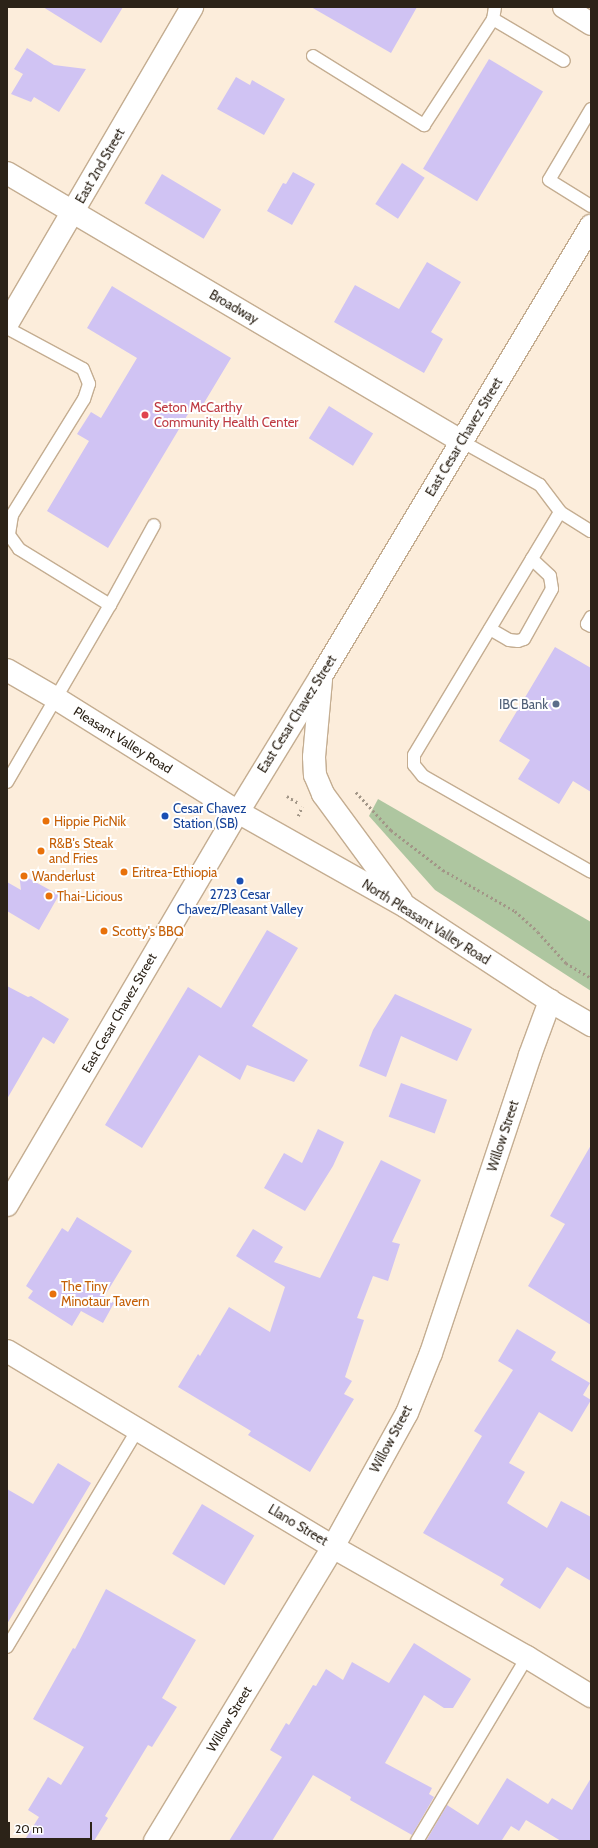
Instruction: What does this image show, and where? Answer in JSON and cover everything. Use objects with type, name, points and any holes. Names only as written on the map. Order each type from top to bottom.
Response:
[{"type":"street","name":"East 2nd Street","points":[[7,324],[192,7]]},
{"type":"street","points":[[564,7],[591,24]]},
{"type":"street","name":"Broadway","points":[[7,173],[72,213],[461,441]]},
{"type":"street","name":"East Cesar Chavez Street","points":[[7,1205],[238,812],[591,226]]},
{"type":"street","name":"Pleasant Valley Road","points":[[7,670],[238,812]]},
{"type":"street","points":[[321,676],[314,757],[315,775],[323,794],[405,906]]},
{"type":"street","name":"North Pleasant Valley Road","points":[[238,812],[405,906],[550,1002],[591,1025]]},
{"type":"street","name":"Willow Street","points":[[155,1841],[333,1546],[407,1413],[423,1373],[530,1055],[550,1002]]},
{"type":"street","name":"Llano Street","points":[[7,1351],[333,1546],[527,1657],[591,1696]]},
{"type":"lane","points":[[312,56],[424,125],[492,19],[495,7]]},
{"type":"lane","points":[[492,19],[564,61]]},
{"type":"lane","points":[[591,109],[549,180],[591,206]]},
{"type":"lane","points":[[7,328],[83,370],[89,384],[84,399],[12,515],[9,535],[19,549],[110,605]]},
{"type":"lane","points":[[461,441],[540,485],[560,512],[591,530]]},
{"type":"lane","points":[[560,512],[414,755],[414,765],[423,776],[591,872]]},
{"type":"lane","points":[[7,782],[110,605],[154,525]]},
{"type":"lane","points":[[490,629],[509,640],[518,641],[524,639],[552,589],[550,576],[532,559]]},
{"type":"lane","points":[[591,617],[587,624],[591,626]]},
{"type":"lane","points":[[7,1647],[138,1430]]},
{"type":"lane","points":[[418,1841],[527,1657]]},
{"type":"path","points":[[350,786],[391,830],[443,870],[515,911],[538,932],[566,963],[591,978]]},
{"type":"path","points":[[298,816],[303,805]]},
{"type":"green space","points":[[378,799],[591,922],[591,991],[435,890],[369,816]]},
{"type":"building","points":[[43,7],[123,7],[101,43]]},
{"type":"building","points":[[311,7],[417,7],[391,53]]},
{"type":"building","points":[[27,48],[54,65],[86,69],[59,112],[34,97],[31,102],[11,94],[23,74],[14,69]]},
{"type":"building","points":[[489,59],[543,91],[477,201],[423,169]]},
{"type":"building","points":[[236,77],[250,85],[252,80],[285,99],[264,135],[217,109]]},
{"type":"building","points":[[402,163],[425,178],[398,219],[375,204]]},
{"type":"building","points":[[293,172],[315,184],[292,225],[267,211],[283,183],[286,184]]},
{"type":"building","points":[[162,174],[221,210],[204,239],[144,203]]},
{"type":"building","points":[[427,262],[461,282],[431,332],[443,339],[424,373],[334,322],[355,285],[399,309]]},
{"type":"building","name":"Seton McCarthy Community Health Center","points":[[112,286],[231,358],[198,413],[191,409],[108,548],[47,511],[89,441],[77,434],[91,412],[101,418],[137,358],[87,328]]},
{"type":"building","points":[[329,406],[373,434],[353,466],[309,438]]},
{"type":"building","name":"IBC Bank","points":[[555,647],[591,668],[591,792],[573,781],[559,804],[518,779],[530,760],[499,741]]},
{"type":"building","points":[[19,873],[59,895],[39,930],[7,911],[7,882],[21,890]]},
{"type":"building","points":[[267,930],[298,948],[252,1026],[308,1060],[294,1082],[247,1065],[240,1080],[199,1055],[142,1148],[105,1125],[188,987],[221,1008]]},
{"type":"building","points":[[7,986],[28,997],[31,996],[69,1019],[54,1044],[43,1037],[7,1099]]},
{"type":"building","points":[[395,994],[472,1029],[457,1061],[401,1036],[386,1077],[359,1066],[373,1030]]},
{"type":"building","points":[[401,1083],[447,1100],[435,1134],[389,1117]]},
{"type":"building","points":[[318,1129],[344,1142],[333,1166],[305,1211],[264,1188],[284,1153],[302,1163]]},
{"type":"building","points":[[591,1145],[591,1325],[528,1286],[565,1224],[550,1216]]},
{"type":"building","points":[[381,1160],[421,1180],[392,1242],[400,1244],[388,1281],[373,1276],[357,1318],[364,1320],[345,1377],[352,1381],[344,1394],[354,1399],[310,1472],[248,1435],[251,1431],[178,1387],[198,1354],[200,1356],[229,1307],[270,1332],[285,1287],[236,1256],[253,1229],[283,1247],[274,1262],[320,1278]]},
{"type":"building","points":[[77,1217],[132,1251],[104,1297],[114,1303],[103,1323],[81,1311],[72,1326],[28,1298],[33,1291],[26,1286],[62,1228],[68,1232]]},
{"type":"building","points":[[517,1329],[556,1352],[551,1360],[590,1383],[583,1395],[591,1400],[572,1432],[539,1412],[509,1463],[525,1472],[507,1503],[547,1528],[561,1501],[591,1517],[591,1581],[567,1567],[540,1609],[500,1585],[504,1579],[423,1533],[482,1436],[474,1431],[513,1370],[498,1361]]},
{"type":"building","points":[[58,1463],[91,1483],[7,1624],[7,1489],[33,1504]]},
{"type":"building","points":[[202,1504],[254,1535],[224,1585],[172,1554]]},
{"type":"building","points":[[106,1589],[196,1640],[162,1698],[177,1707],[152,1747],[148,1745],[105,1816],[108,1818],[94,1841],[24,1841],[39,1817],[28,1810],[48,1777],[61,1785],[84,1747],[33,1719],[73,1648],[75,1649]]},
{"type":"building","points":[[414,1643],[471,1679],[453,1708],[444,1708],[424,1695],[385,1763],[432,1788],[429,1794],[434,1797],[412,1835],[350,1800],[351,1797],[313,1775],[272,1841],[229,1841],[282,1757],[270,1750],[286,1723],[289,1725],[313,1685],[316,1686],[326,1669],[343,1680],[352,1662],[389,1683]]},
{"type":"building","points":[[507,1778],[548,1804],[552,1798],[572,1810],[591,1778],[591,1841],[561,1841],[526,1820],[519,1831],[511,1826],[502,1840],[503,1841],[426,1841],[447,1805],[478,1825]]},
{"type":"place","name":"Seton McCarthy Community Health Center","points":[[145,415]]},
{"type":"place","name":"IBC Bank","points":[[556,704]]},
{"type":"place","name":"Cesar Chavez Station (SB)","points":[[165,816]]},
{"type":"place","name":"Hippie PicNik","points":[[46,821]]},
{"type":"place","name":"R&B's Steak and Fries","points":[[41,851]]},
{"type":"place","name":"Eritrea-Ethiopia","points":[[124,872]]},
{"type":"place","name":"Wanderlust","points":[[24,876]]},
{"type":"place","name":"2723 Cesar Chavez/Pleasant Valley","points":[[240,881]]},
{"type":"place","name":"Thai-Licious","points":[[49,896]]},
{"type":"place","name":"Scotty's BBQ","points":[[104,931]]},
{"type":"place","name":"The Tiny Minotaur Tavern","points":[[53,1294]]}]
